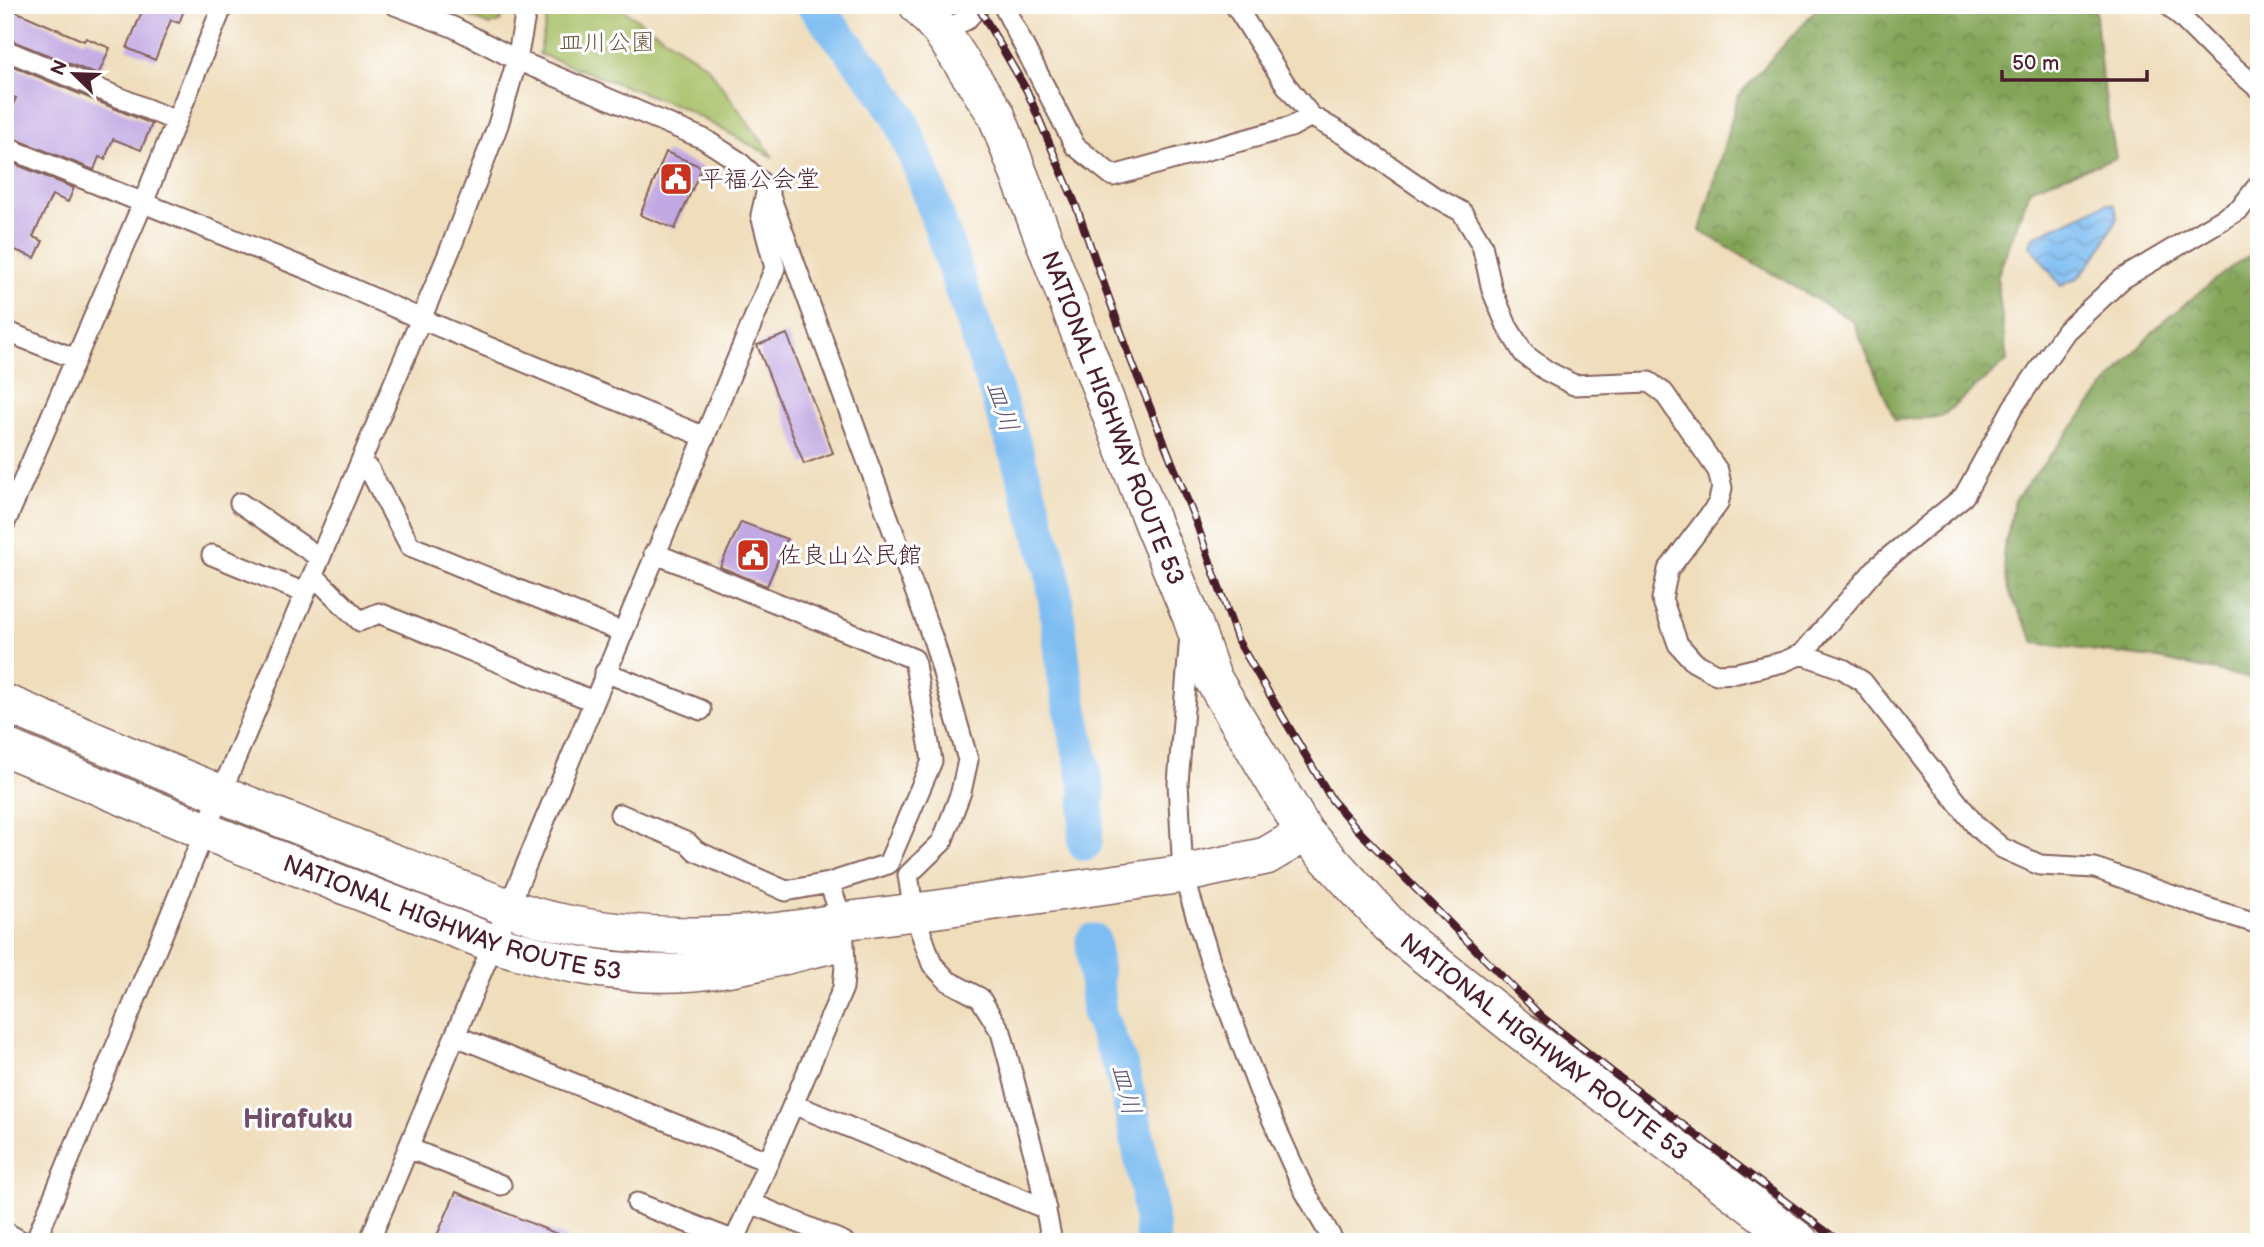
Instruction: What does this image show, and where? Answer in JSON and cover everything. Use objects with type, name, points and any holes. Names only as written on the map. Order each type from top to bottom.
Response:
[{"type":"highway","name":"NATIONAL HIGHWAY ROUTE 53","points":[[930,18],[996,114],[1152,522],[1191,616],[1212,677],[1305,833],[1397,933],[1518,1029],[1800,1242]]},
{"type":"highway","name":"NATIONAL HIGHWAY ROUTE 53","points":[[5,703],[220,795],[508,908],[578,926],[661,935],[731,934],[810,928],[842,931]]},
{"type":"highway","name":"NATIONAL HIGHWAY ROUTE 53","points":[[5,747],[205,831],[492,943],[574,964],[612,971],[654,974],[735,967],[842,931],[926,911],[1172,876],[1266,856],[1305,833]]},
{"type":"street","points":[[5,523],[143,203],[223,5]]},
{"type":"street","points":[[394,5],[453,27],[517,60],[704,139],[738,161],[767,188],[935,645],[968,760],[961,792],[942,842],[908,875],[926,911],[932,964],[948,981],[980,998],[1001,1032],[1037,1165],[1052,1242]]},
{"type":"street","points":[[35,1242],[450,250],[498,125],[517,60],[527,5]]},
{"type":"street","points":[[930,18],[966,20],[980,5]]},
{"type":"street","points":[[1003,5],[1071,139],[1113,176],[1291,127],[1311,116]]},
{"type":"street","points":[[1235,5],[1286,85],[1311,116],[1462,212],[1482,245],[1492,290],[1507,326],[1524,354],[1547,371],[1574,385],[1649,382],[1664,393],[1718,471],[1722,488],[1718,504],[1668,570],[1662,599],[1678,644],[1694,662],[1716,674],[1737,673],[1783,662],[1802,654],[1878,566],[1964,496],[2013,407],[2066,331],[2122,279],[2240,209],[2259,184]]},
{"type":"street","points":[[2169,5],[2217,53],[2249,71],[2259,89]]},
{"type":"street","points":[[5,50],[176,121]]},
{"type":"street","points":[[5,147],[312,271],[705,437]]},
{"type":"street","points":[[369,1242],[775,268],[761,215],[767,188]]},
{"type":"street","points":[[775,268],[798,272]]},
{"type":"street","points":[[5,331],[76,359]]},
{"type":"street","points":[[360,464],[369,469],[410,546],[622,632]]},
{"type":"street","points":[[240,503],[317,566],[360,621],[379,613],[593,701]]},
{"type":"street","points":[[654,553],[914,659]]},
{"type":"street","points":[[212,555],[305,593]]},
{"type":"street","points":[[1191,616],[1172,876],[1211,963],[1259,1090],[1304,1190],[1334,1242]]},
{"type":"street","points":[[914,659],[935,645]]},
{"type":"street","points":[[1802,654],[1843,669],[1863,682],[1877,696],[1976,826],[2002,848],[2040,865],[2095,868],[2259,924]]},
{"type":"street","points":[[620,814],[688,843],[696,851],[786,891],[829,883],[887,864],[932,761],[914,659]]},
{"type":"street","points":[[606,672],[701,710]]},
{"type":"street","points":[[637,1203],[735,1241],[843,988],[845,966],[842,931],[829,883]]},
{"type":"street","points":[[456,1036],[769,1161]]},
{"type":"street","points":[[793,1104],[1046,1209]]},
{"type":"street","points":[[408,1148],[501,1185]]},
{"type":"street","points":[[751,1203],[844,1242]]},
{"type":"street","points":[[5,1232],[23,1242]]},
{"type":"green space","name":"皿川公園","points":[[439,5],[506,5],[500,22],[490,25]]},
{"type":"green space","name":"皿川公園","points":[[550,5],[616,5],[707,66],[773,157],[681,107],[539,54]]},
{"type":"green space","points":[[1820,5],[2095,5],[2102,79],[2116,158],[2031,188],[1997,277],[2007,361],[1941,417],[1895,420],[1853,321],[1700,231],[1738,96]]},
{"type":"green space","points":[[2259,250],[2259,680],[2153,658],[2035,643],[2008,591],[2003,554],[2015,500],[2111,379],[2159,325],[2235,264]]},
{"type":"water","points":[[2107,203],[2115,205],[2117,217],[2100,251],[2078,278],[2061,286],[2030,245],[2033,237]]},
{"type":"building","points":[[136,5],[186,5],[179,23],[171,20],[155,60],[127,48],[143,9]]},
{"type":"building","points":[[15,11],[84,41],[86,38],[110,48],[98,75],[5,38]]},
{"type":"building","points":[[5,63],[152,124],[141,150],[113,139],[105,159],[99,157],[94,170],[5,135],[5,122],[16,98],[5,94]]},
{"type":"building","name":"平福公会堂","points":[[666,152],[702,167],[675,229],[640,215]]},
{"type":"building","points":[[5,160],[74,188],[68,202],[52,195],[33,237],[43,241],[35,258],[5,246]]},
{"type":"building","points":[[787,334],[833,453],[804,464],[757,345]]},
{"type":"building","name":"佐良山公民館","points":[[741,522],[787,539],[767,586],[720,567]]},
{"type":"building","points":[[456,1192],[574,1241],[574,1242],[434,1242]]},
{"type":"waterway","name":"皿川","points":[[814,5],[878,84],[899,116],[924,177],[1015,448],[1052,570],[1065,679],[1088,792],[1085,843]]},
{"type":"waterway","name":"皿川","points":[[1093,941],[1099,1014],[1121,1067],[1134,1121],[1148,1192],[1153,1242]]},
{"type":"railway","points":[[977,5],[1027,91],[1075,203],[1131,360],[1196,522],[1238,641],[1332,800],[1359,831],[1542,1017],[1840,1242]]},
{"type":"place","name":"平福公会堂","points":[[676,179]]},
{"type":"place","name":"佐良山公民館","points":[[753,555]]},
{"type":"district","name":"Hirafuku","points":[[298,1119]]}]
